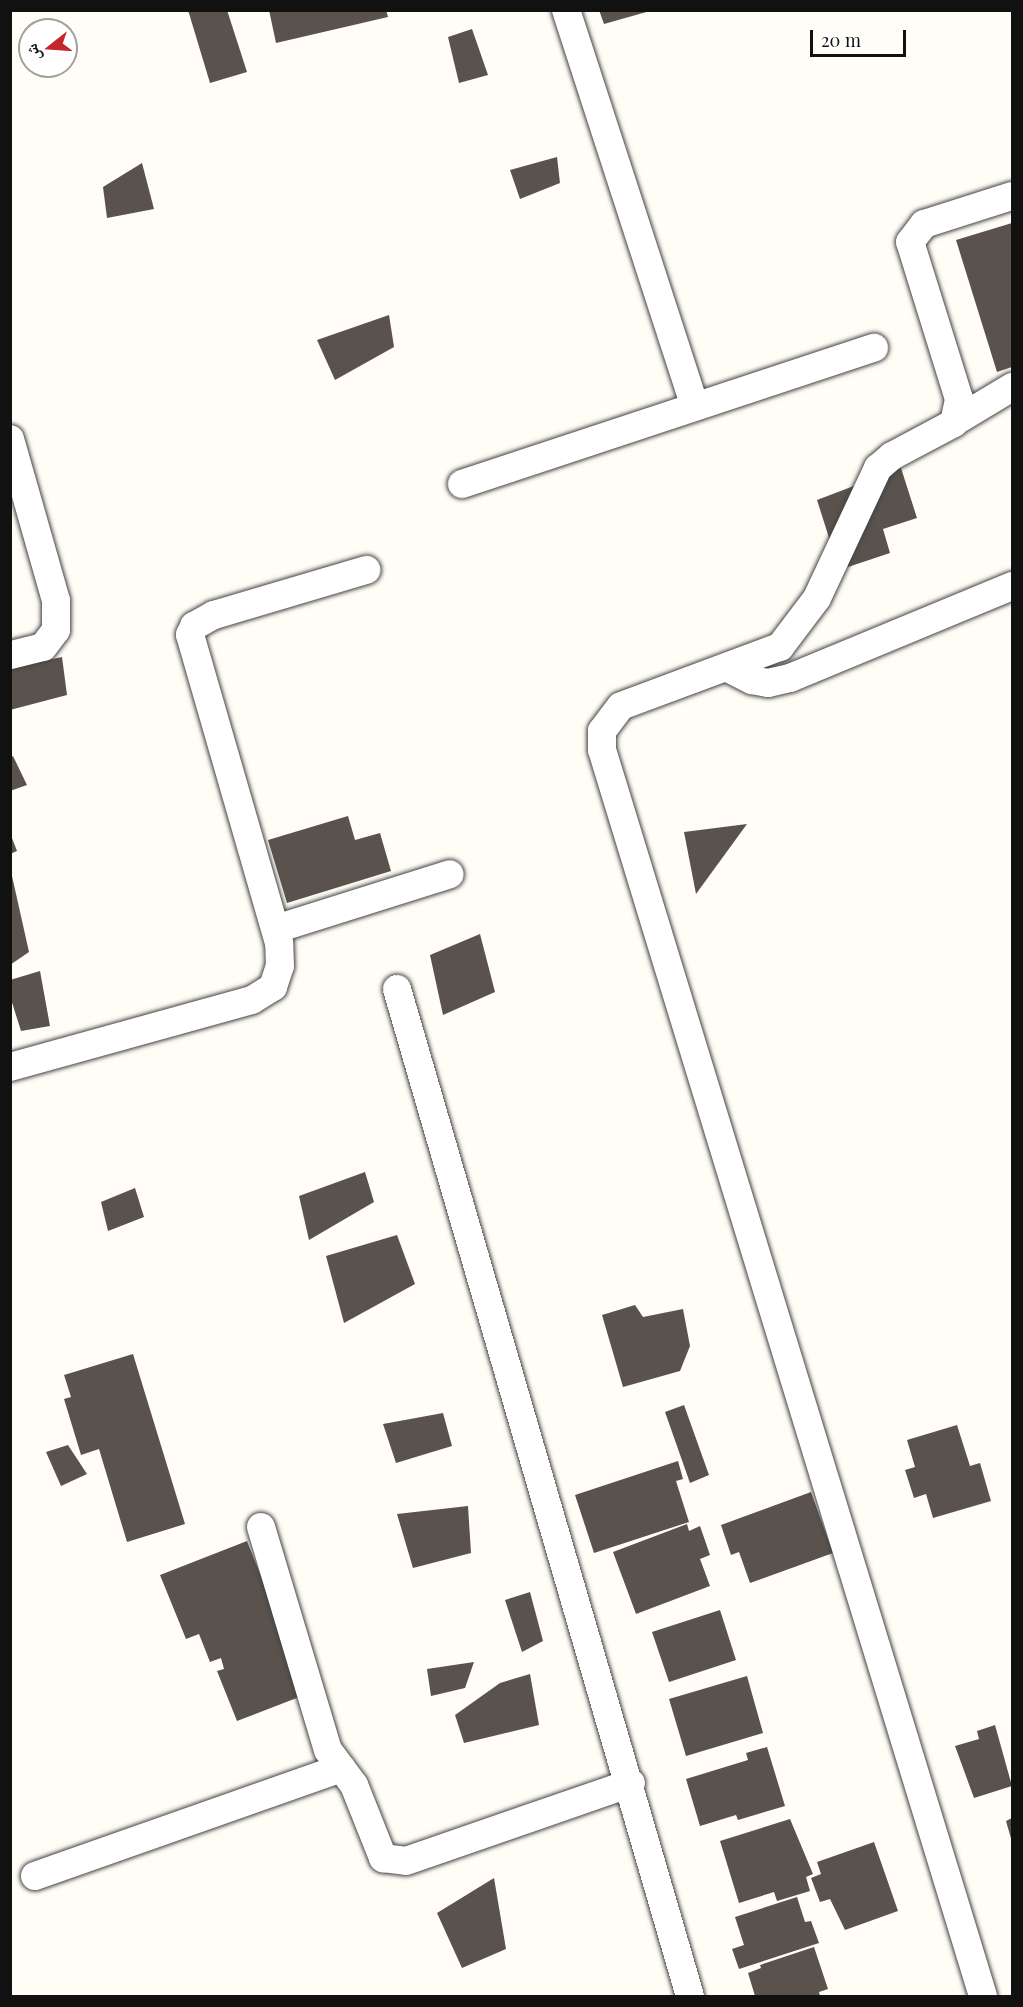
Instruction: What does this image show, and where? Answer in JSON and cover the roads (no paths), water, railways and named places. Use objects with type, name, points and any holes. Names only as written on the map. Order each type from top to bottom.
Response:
[{"type":"street","points":[[566,10],[695,407]]},
{"type":"street","points":[[954,422],[959,399],[910,242],[924,224],[1012,196]]},
{"type":"street","points":[[462,484],[874,348]]},
{"type":"street","points":[[983,1996],[602,750],[602,731],[621,706],[780,647],[817,598],[878,468],[1012,387]]},
{"type":"street","points":[[10,439],[56,601],[56,630],[42,647],[10,655]]},
{"type":"street","points":[[10,1067],[263,996],[273,987],[280,966],[276,929],[190,635],[194,627],[214,615],[366,570]]},
{"type":"street","points":[[728,668],[760,681],[790,678],[1012,586]]},
{"type":"street","points":[[276,929],[450,874]]},
{"type":"street","points":[[397,989],[631,1783],[690,1996]]},
{"type":"street","points":[[261,1527],[323,1738],[359,1794],[379,1853],[398,1863],[631,1783]]},
{"type":"street","points":[[35,1876],[342,1768]]}]
